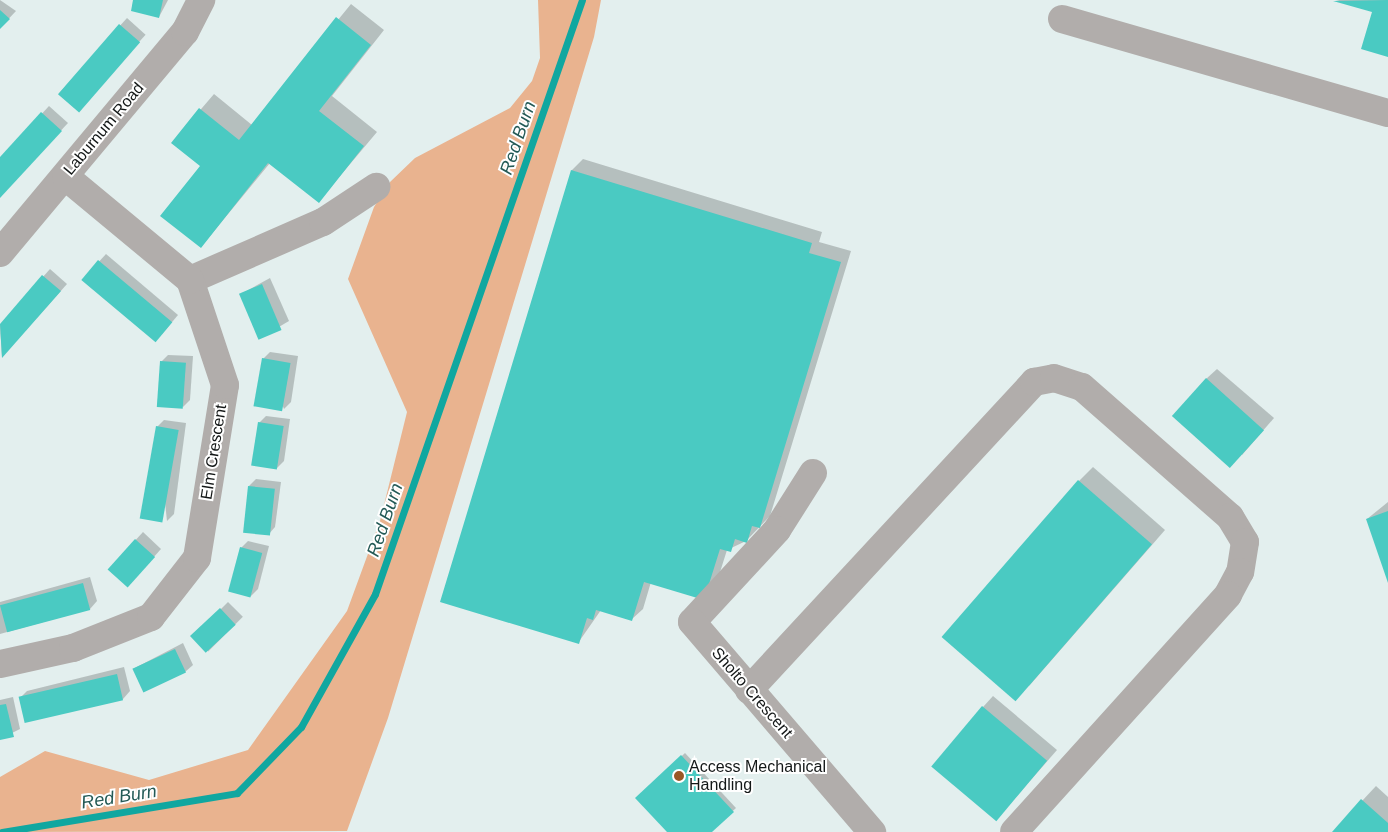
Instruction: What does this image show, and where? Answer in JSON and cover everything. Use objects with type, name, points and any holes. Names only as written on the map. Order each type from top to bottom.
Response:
[{"type":"street","name":"Laburnum Road","points":[[0,253],[185,32],[201,0]]},
{"type":"street","points":[[1062,19],[1388,113]]},
{"type":"street","points":[[66,176],[190,280],[324,222],[376,187]]},
{"type":"street","name":"Elm Crescent","points":[[0,664],[73,648],[151,617],[197,558],[225,385],[190,280]]},
{"type":"street","points":[[749,690],[1034,382],[1054,378],[1082,387],[1230,517],[1245,542],[1240,572],[1228,595],[1014,832]]},
{"type":"street","name":"Sholto Crescent","points":[[813,473],[777,530],[692,622],[872,832]]},
{"type":"shaded area","points":[[538,0],[601,0],[594,37],[388,718],[347,831],[0,832],[0,777],[45,751],[149,780],[248,750],[347,611],[380,521],[407,412],[348,279],[374,207],[390,182],[415,158],[510,108],[532,81],[540,58]]},
{"type":"building","points":[[133,0],[163,0],[159,18],[131,11]]},
{"type":"building","points":[[1388,0],[1388,57],[1361,49],[1372,12],[1333,1]]},
{"type":"building","points":[[0,10],[10,19],[0,29]]},
{"type":"building","points":[[336,17],[371,45],[319,111],[364,146],[319,203],[268,163],[201,248],[160,216],[200,166],[171,143],[199,108],[239,140]]},
{"type":"building","points":[[119,24],[140,42],[79,113],[58,94]]},
{"type":"building","points":[[41,112],[62,131],[0,198],[0,157]]},
{"type":"building","points":[[571,170],[812,243],[809,253],[841,262],[760,528],[752,526],[747,543],[735,539],[731,552],[720,549],[704,600],[644,582],[632,621],[596,610],[593,620],[587,618],[579,644],[440,602]]},
{"type":"building","points":[[98,260],[172,322],[156,342],[81,280]]},
{"type":"building","points":[[42,275],[61,291],[2,358],[0,324]]},
{"type":"building","points":[[262,284],[282,330],[259,340],[239,294]]},
{"type":"building","points":[[262,358],[291,363],[282,411],[253,406]]},
{"type":"building","points":[[160,361],[186,363],[183,409],[157,407]]},
{"type":"building","points":[[1206,378],[1264,430],[1230,468],[1172,416]]},
{"type":"building","points":[[258,422],[284,426],[277,470],[251,465]]},
{"type":"building","points":[[156,426],[179,430],[162,523],[140,519]]},
{"type":"building","points":[[1078,480],[1152,544],[1016,701],[942,637]]},
{"type":"building","points":[[248,486],[275,489],[270,536],[243,533]]},
{"type":"building","points":[[1388,511],[1388,583],[1366,519]]},
{"type":"building","points":[[135,539],[155,557],[128,588],[108,569]]},
{"type":"building","points":[[240,547],[262,553],[250,597],[228,591]]},
{"type":"building","points":[[83,583],[90,610],[7,632],[0,605]]},
{"type":"building","points":[[220,608],[236,625],[206,653],[190,636]]},
{"type":"building","points":[[175,649],[186,673],[143,692],[132,669]]},
{"type":"building","points":[[117,674],[123,700],[25,723],[19,697]]},
{"type":"building","points":[[6,704],[14,737],[0,740],[0,705]]},
{"type":"building","points":[[982,706],[1047,761],[996,821],[931,767]]},
{"type":"building","name":"Access Mechanical Handling","points":[[681,755],[734,812],[712,832],[667,832],[635,798]]},
{"type":"building","points":[[1361,799],[1388,823],[1388,832],[1332,832]]},
{"type":"waterway","name":"Red Burn","points":[[2,832],[237,793],[301,727],[375,594],[582,0]]},
{"type":"place","name":"Access Mechanical Handling","points":[[679,776]]}]
